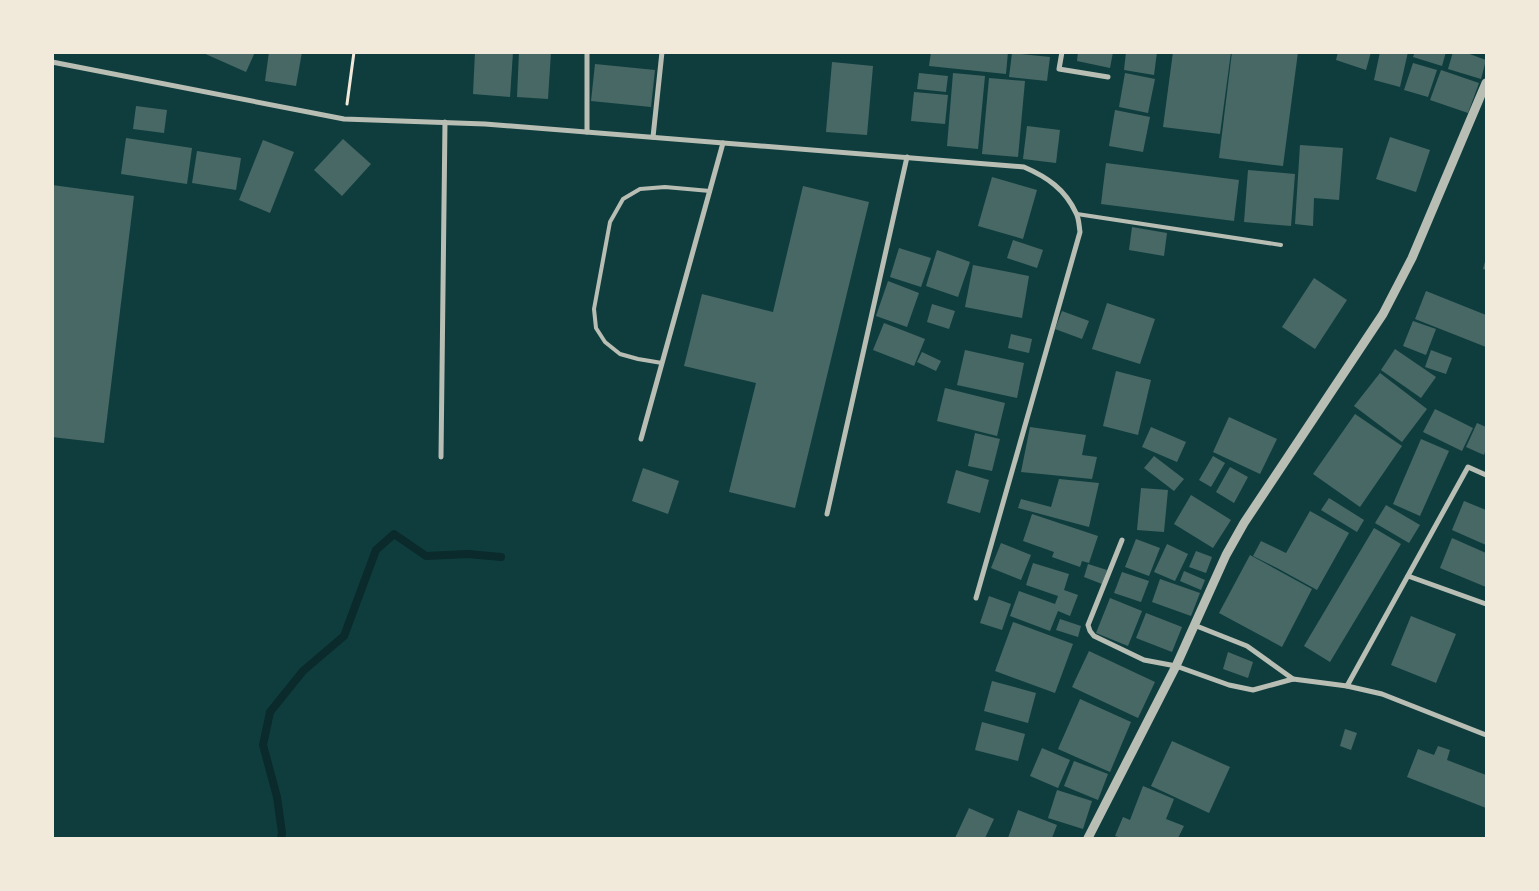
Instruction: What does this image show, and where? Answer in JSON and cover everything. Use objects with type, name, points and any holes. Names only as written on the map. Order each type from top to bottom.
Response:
[{"type":"street","points":[[587,52],[587,132]]},
{"type":"street","points":[[653,137],[662,52]]},
{"type":"street","points":[[1062,52],[1059,69],[1108,76]]},
{"type":"street","points":[[52,62],[344,119],[445,122],[907,157],[1024,167],[1042,174],[1057,186],[1077,214],[1080,232],[976,598]]},
{"type":"street","points":[[1088,838],[1176,666],[1226,555],[1244,523],[1382,314],[1412,258],[1486,83]]},
{"type":"street","points":[[441,457],[445,122]]},
{"type":"street","points":[[641,439],[723,143]]},
{"type":"street","points":[[827,514],[907,157]]},
{"type":"street","points":[[1347,686],[1468,467],[1486,475]]},
{"type":"street","points":[[1122,540],[1088,625],[1090,632],[1094,636],[1144,660],[1176,666],[1229,685],[1252,690],[1293,679],[1347,686],[1382,694],[1486,735]]},
{"type":"street","points":[[1408,576],[1486,604]]},
{"type":"street","points":[[1194,625],[1247,646],[1293,679]]},
{"type":"lane","points":[[662,363],[620,354],[605,342],[596,328],[594,309],[610,222],[623,199],[640,189],[666,187],[710,191]]},
{"type":"lane","points":[[1077,214],[1280,245]]},
{"type":"path","points":[[344,119],[354,52]]},
{"type":"building","points":[[201,52],[255,52],[246,72]]},
{"type":"building","points":[[269,52],[302,52],[296,86],[265,81]]},
{"type":"building","points":[[475,52],[513,52],[510,97],[473,94]]},
{"type":"building","points":[[519,52],[551,52],[548,99],[517,97]]},
{"type":"building","points":[[931,52],[1008,52],[1006,74],[929,66]]},
{"type":"building","points":[[1078,52],[1113,52],[1110,68],[1077,61]]},
{"type":"building","points":[[1126,52],[1157,52],[1154,75],[1124,70]]},
{"type":"building","points":[[1173,52],[1231,52],[1220,134],[1163,127]]},
{"type":"building","points":[[1232,52],[1298,52],[1283,166],[1219,158]]},
{"type":"building","points":[[1338,52],[1371,52],[1366,70],[1336,60]]},
{"type":"building","points":[[1380,52],[1408,52],[1400,87],[1374,80]]},
{"type":"building","points":[[1415,52],[1446,52],[1442,66],[1413,57]]},
{"type":"building","points":[[1453,52],[1464,52],[1486,60],[1481,79],[1448,69]]},
{"type":"building","points":[[1012,53],[1050,57],[1047,81],[1009,77]]},
{"type":"building","points":[[832,62],[873,66],[867,135],[826,132]]},
{"type":"building","points":[[1413,63],[1437,70],[1428,97],[1404,90]]},
{"type":"building","points":[[595,64],[655,70],[651,107],[591,101]]},
{"type":"building","points":[[1441,70],[1479,83],[1468,113],[1430,100]]},
{"type":"building","points":[[919,73],[948,76],[946,92],[917,89]]},
{"type":"building","points":[[953,73],[985,76],[978,149],[947,146]]},
{"type":"building","points":[[1125,73],[1155,79],[1148,113],[1119,107]]},
{"type":"building","points":[[989,78],[1025,81],[1018,157],[982,154]]},
{"type":"building","points":[[914,92],[948,95],[945,124],[911,121]]},
{"type":"building","points":[[136,106],[167,110],[164,133],[133,129]]},
{"type":"building","points":[[1115,110],[1150,117],[1143,152],[1109,146]]},
{"type":"building","points":[[1027,126],[1060,130],[1056,163],[1023,159]]},
{"type":"building","points":[[1390,137],[1430,150],[1416,192],[1376,179]]},
{"type":"building","points":[[126,138],[192,148],[187,184],[121,174]]},
{"type":"building","points":[[343,139],[371,164],[342,196],[314,170]]},
{"type":"building","points":[[263,140],[294,152],[270,213],[239,200]]},
{"type":"building","points":[[1300,145],[1343,148],[1339,200],[1314,198],[1313,226],[1295,224]]},
{"type":"building","points":[[197,151],[241,158],[236,190],[192,183]]},
{"type":"building","points":[[1106,163],[1239,180],[1234,221],[1101,204]]},
{"type":"building","points":[[1248,170],[1295,174],[1291,226],[1244,222]]},
{"type":"building","points":[[992,177],[1037,190],[1023,239],[978,226]]},
{"type":"building","points":[[52,185],[134,196],[104,443],[52,437]]},
{"type":"building","points":[[803,186],[869,202],[795,508],[729,492],[756,383],[684,366],[702,294],[773,312]]},
{"type":"building","points":[[1132,227],[1167,233],[1164,256],[1129,250]]},
{"type":"building","points":[[1013,240],[1043,250],[1037,268],[1007,258]]},
{"type":"building","points":[[899,248],[931,258],[921,287],[890,277]]},
{"type":"building","points":[[937,250],[970,262],[958,297],[926,286]]},
{"type":"building","points":[[1486,258],[1486,270],[1483,269]]},
{"type":"building","points":[[973,265],[1029,276],[1022,318],[965,307]]},
{"type":"building","points":[[1314,278],[1347,300],[1315,349],[1282,327]]},
{"type":"building","points":[[888,281],[919,293],[907,327],[876,316]]},
{"type":"building","points":[[1426,291],[1486,315],[1486,347],[1415,319]]},
{"type":"building","points":[[1107,303],[1155,319],[1140,364],[1092,349]]},
{"type":"building","points":[[932,304],[955,311],[949,329],[927,322]]},
{"type":"building","points":[[1062,311],[1089,321],[1082,339],[1055,329]]},
{"type":"building","points":[[1413,321],[1436,329],[1426,355],[1403,346]]},
{"type":"building","points":[[884,323],[925,339],[914,366],[873,350]]},
{"type":"building","points":[[1011,334],[1032,339],[1029,353],[1008,348]]},
{"type":"building","points":[[1395,349],[1436,377],[1421,398],[1381,370]]},
{"type":"building","points":[[965,350],[1024,363],[1017,398],[957,385]]},
{"type":"building","points":[[1431,350],[1452,358],[1446,374],[1425,367]]},
{"type":"building","points":[[922,352],[941,361],[936,371],[917,362]]},
{"type":"building","points":[[1116,371],[1151,380],[1138,435],[1103,426]]},
{"type":"building","points":[[1380,373],[1427,409],[1402,442],[1354,406]]},
{"type":"building","points":[[945,388],[1005,403],[997,436],[937,421]]},
{"type":"building","points":[[1435,409],[1473,428],[1462,451],[1423,432]]},
{"type":"building","points":[[1355,414],[1402,446],[1360,507],[1313,474]]},
{"type":"building","points":[[1229,417],[1277,439],[1260,474],[1213,452]]},
{"type":"building","points":[[1477,423],[1486,427],[1486,449],[1484,455],[1466,447]]},
{"type":"building","points":[[1030,427],[1086,435],[1082,455],[1097,457],[1092,479],[1021,472]]},
{"type":"building","points":[[1151,427],[1186,442],[1177,462],[1142,447]]},
{"type":"building","points":[[975,433],[1000,439],[992,471],[968,466]]},
{"type":"building","points":[[1421,439],[1449,451],[1420,516],[1393,504]]},
{"type":"building","points":[[1154,456],[1184,479],[1174,491],[1144,468]]},
{"type":"building","points":[[1213,456],[1225,463],[1211,487],[1199,480]]},
{"type":"building","points":[[1230,467],[1248,477],[1234,503],[1216,492]]},
{"type":"building","points":[[643,468],[679,481],[668,514],[632,501]]},
{"type":"building","points":[[956,470],[989,480],[980,513],[947,503]]},
{"type":"building","points":[[1059,479],[1099,483],[1089,527],[1018,508],[1021,499],[1051,507]]},
{"type":"building","points":[[1141,488],[1168,490],[1164,532],[1137,530]]},
{"type":"building","points":[[1191,495],[1231,520],[1213,548],[1174,524]]},
{"type":"building","points":[[1329,498],[1364,520],[1357,532],[1321,510]]},
{"type":"building","points":[[1464,501],[1486,510],[1486,545],[1452,530]]},
{"type":"building","points":[[1386,505],[1420,525],[1409,543],[1375,523]]},
{"type":"building","points":[[1310,511],[1349,533],[1317,590],[1253,556],[1261,541],[1286,553]]},
{"type":"building","points":[[1032,514],[1098,536],[1089,563],[1082,561],[1080,567],[1052,557],[1054,552],[1023,541]]},
{"type":"building","points":[[1374,528],[1401,544],[1330,662],[1304,646]]},
{"type":"building","points":[[1452,538],[1486,553],[1486,587],[1440,568]]},
{"type":"building","points":[[1136,539],[1160,548],[1149,576],[1125,567]]},
{"type":"building","points":[[1001,543],[1031,555],[1021,580],[991,568]]},
{"type":"building","points":[[1167,544],[1188,554],[1175,581],[1154,572]]},
{"type":"building","points":[[1196,551],[1212,557],[1206,573],[1189,567]]},
{"type":"building","points":[[1250,555],[1312,589],[1282,647],[1219,613]]},
{"type":"building","points":[[1033,563],[1069,574],[1064,590],[1078,595],[1070,616],[1058,611],[1050,631],[1010,616],[1019,591],[1055,604],[1058,596],[1026,585]]},
{"type":"building","points":[[1088,564],[1107,570],[1102,584],[1084,577]]},
{"type":"building","points":[[1184,571],[1205,580],[1201,590],[1180,581]]},
{"type":"building","points":[[1122,572],[1149,581],[1141,602],[1114,593]]},
{"type":"building","points":[[1160,579],[1200,593],[1191,616],[1152,602]]},
{"type":"building","points":[[989,596],[1011,604],[1002,630],[980,623]]},
{"type":"building","points":[[1110,598],[1142,611],[1128,646],[1096,633]]},
{"type":"building","points":[[1146,613],[1182,627],[1172,652],[1136,638]]},
{"type":"building","points":[[1411,616],[1456,634],[1436,683],[1391,665]]},
{"type":"building","points":[[1060,619],[1081,626],[1078,637],[1056,630]]},
{"type":"building","points":[[1013,622],[1073,644],[1055,693],[995,671]]},
{"type":"building","points":[[1089,651],[1155,682],[1138,718],[1072,687]]},
{"type":"building","points":[[1228,652],[1253,662],[1248,678],[1223,669]]},
{"type":"building","points":[[992,681],[1036,693],[1028,723],[984,711]]},
{"type":"building","points":[[1080,699],[1131,722],[1110,772],[1058,749]]},
{"type":"building","points":[[982,722],[1025,734],[1018,761],[975,750]]},
{"type":"building","points":[[1345,729],[1357,733],[1351,750],[1340,746]]},
{"type":"building","points":[[1172,741],[1230,767],[1209,813],[1151,786]]},
{"type":"building","points":[[1438,746],[1450,750],[1447,760],[1486,775],[1486,808],[1407,777],[1418,749],[1434,755]]},
{"type":"building","points":[[1042,748],[1070,760],[1058,788],[1030,776]]},
{"type":"building","points":[[1074,761],[1108,774],[1098,800],[1064,786]]},
{"type":"building","points":[[1143,786],[1174,799],[1166,819],[1184,826],[1178,838],[1121,838],[1115,836],[1123,817],[1130,820]]},
{"type":"building","points":[[1057,790],[1092,801],[1083,829],[1048,818]]},
{"type":"building","points":[[969,808],[994,819],[985,838],[955,838]]},
{"type":"building","points":[[1018,810],[1057,825],[1052,838],[1008,838]]},
{"type":"waterway","points":[[281,838],[277,797],[263,745],[270,712],[303,671],[344,636],[376,550],[394,534],[426,556],[468,554],[501,557]]}]
